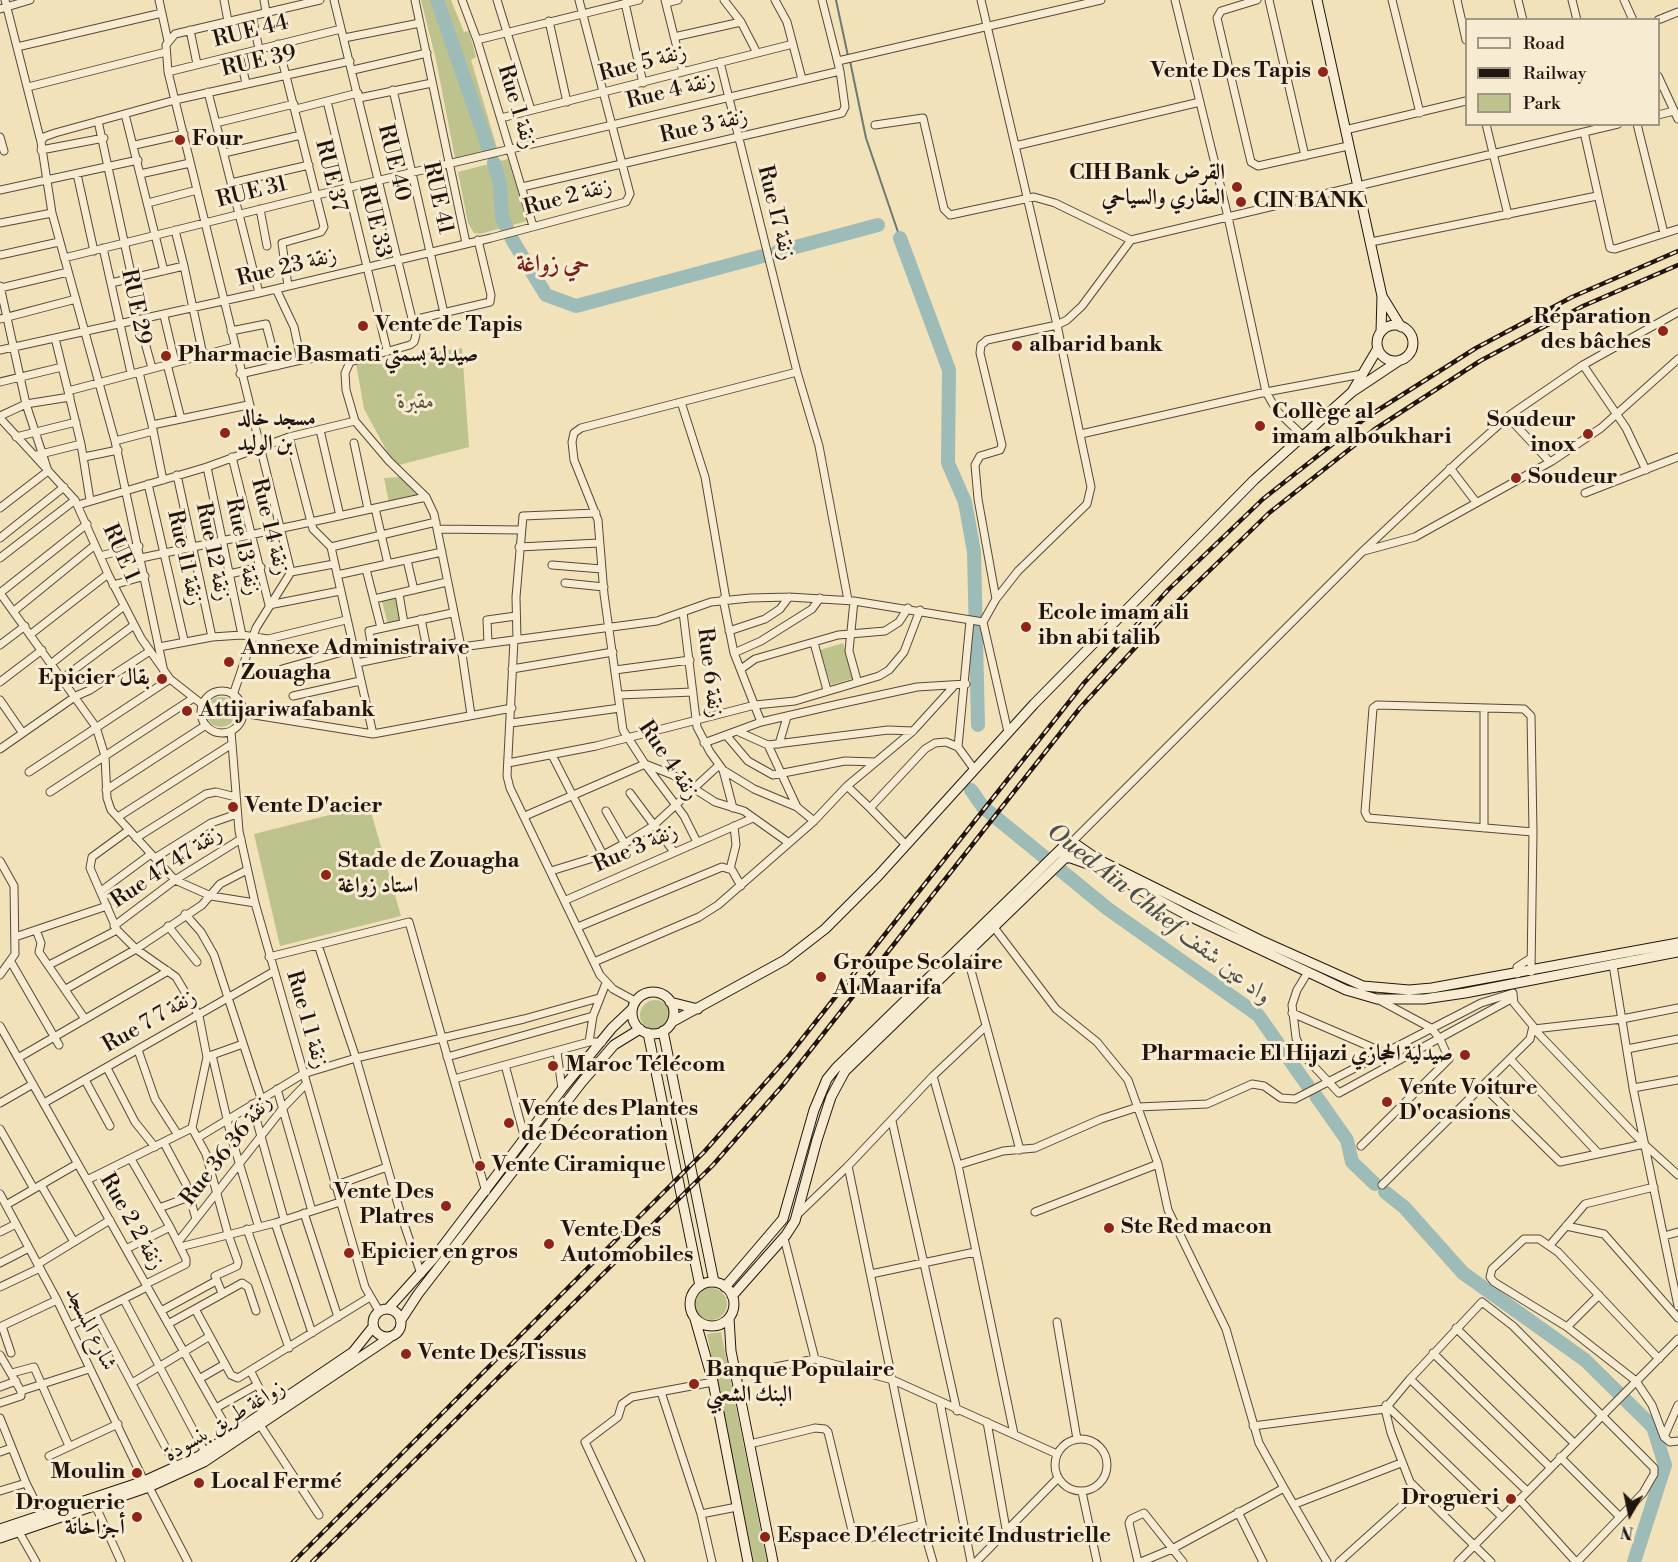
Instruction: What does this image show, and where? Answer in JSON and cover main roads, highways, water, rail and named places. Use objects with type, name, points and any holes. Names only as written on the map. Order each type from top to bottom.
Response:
[{"type":"main road","points":[[1317,0],[1382,296],[1378,348],[1352,392]]},
{"type":"main road","points":[[672,1022],[674,1014],[670,1002],[663,995],[652,992],[642,995],[562,1089],[486,1192],[420,1274],[374,1317],[373,1326],[379,1335],[389,1338],[399,1332],[401,1320],[582,1082],[614,1045],[644,1031],[663,1031],[672,1022],[800,950],[838,917],[1008,732],[1155,580],[1302,435],[1352,392],[1410,353],[1413,344],[1410,334],[1401,327],[1382,296]]},
{"type":"main road","points":[[1381,332],[1390,326],[1401,327]]},
{"type":"main road","points":[[1378,348],[1387,359],[1400,360]]},
{"type":"main road","points":[[1062,856],[1066,842],[1075,844],[1097,859],[1251,935],[1363,986],[1409,990],[1517,973],[1678,943]]},
{"type":"main road","points":[[724,1287],[783,1219],[814,1110],[827,1079],[1040,874],[1062,856],[1078,852],[1075,844]]},
{"type":"main road","points":[[1062,856],[1099,868],[1187,915],[1346,990],[1377,999],[1424,999],[1514,991],[1530,981],[1678,952]]},
{"type":"main road","points":[[732,1296],[784,1238],[797,1215],[831,1097],[845,1071],[993,926],[1040,874]]},
{"type":"main road","points":[[670,1002],[698,1009]]},
{"type":"main road","points":[[634,1005],[634,1021],[644,1031],[700,1286]]},
{"type":"main road","points":[[663,1031],[714,1282]]},
{"type":"main road","points":[[748,1562],[712,1382],[696,1319],[691,1311],[690,1300],[700,1286],[714,1282],[724,1287],[732,1296],[734,1306],[729,1318],[731,1350],[773,1562]]},
{"type":"main road","points":[[383,1310],[396,1312],[401,1320]]},
{"type":"main road","points":[[696,1319],[711,1326],[721,1324],[729,1318]]},
{"type":"main road","name":"زواغة طريق بنسودة","points":[[0,1538],[96,1507],[204,1462],[270,1409],[353,1352],[373,1326]]},
{"type":"main road","name":"زواغة طريق بنسودة","points":[[0,1529],[147,1484],[260,1425],[389,1338]]},
{"type":"waterway","points":[[437,0],[488,147]]},
{"type":"waterway","points":[[836,0],[848,56]]},
{"type":"waterway","points":[[850,61],[866,138],[900,238]]},
{"type":"waterway","points":[[494,163],[500,185],[502,218],[513,241],[546,295],[576,306],[763,256]]},
{"type":"waterway","name":"Oued Aïn Chkef واد عين شقف","points":[[777,252],[878,225]]},
{"type":"waterway","name":"Oued Aïn Chkef واد عين شقف","points":[[900,238],[949,370],[948,463],[965,502],[974,552],[978,725]]},
{"type":"waterway","name":"Oued Aïn Chkef واد عين شقف","points":[[971,790],[983,807],[1108,909],[1258,1015],[1308,1086]]},
{"type":"waterway","name":"Oued Aïn Chkef واد عين شقف","points":[[1316,1096],[1347,1140],[1352,1162],[1375,1184]]},
{"type":"waterway","name":"Oued Aïn Chkef واد عين شقف","points":[[1385,1192],[1404,1207],[1463,1273],[1585,1360],[1653,1427],[1665,1465],[1634,1562]]},
{"type":"railway","points":[[293,1562],[704,1152],[787,1058],[1084,683],[1168,590],[1263,499],[1367,417],[1476,348],[1572,297],[1678,251]]},
{"type":"railway","points":[[312,1562],[713,1165],[783,1085],[1080,708],[1175,604],[1269,513],[1375,429],[1480,361],[1583,306],[1678,265]]},
{"type":"place","name":"Vente Des Tapis","points":[[1323,72]]},
{"type":"place","name":"Four","points":[[180,140]]},
{"type":"place","name":"CIH Bank القرض العقاري والسياحي","points":[[1237,187]]},
{"type":"place","name":"CIN BANK","points":[[1241,202]]},
{"type":"place","name":"Vente de Tapis","points":[[363,326]]},
{"type":"place","name":"Réparation des bâches","points":[[1663,331]]},
{"type":"place","name":"albarid bank","points":[[1017,346]]},
{"type":"place","name":"Pharmacie Basmati صيدلية بسمتي","points":[[166,356]]},
{"type":"place","name":"Collège al imam alboukhari","points":[[1260,426]]},
{"type":"place","name":"مسجد خالد بن الوليد","points":[[225,433]]},
{"type":"place","name":"Soudeur inox","points":[[1588,434]]},
{"type":"place","name":"Soudeur","points":[[1516,478]]},
{"type":"place","name":"Ecole imam ali ibn abi talib","points":[[1026,627]]},
{"type":"place","name":"Annexe Administraive Zouagha","points":[[229,662]]},
{"type":"place","name":"Epicier بقال","points":[[162,679]]},
{"type":"place","name":"Attijariwafabank","points":[[187,711]]},
{"type":"place","name":"Vente D'acier","points":[[233,807]]},
{"type":"place","name":"Stade de Zouagha استاد زواغة","points":[[326,875]]},
{"type":"place","name":"Groupe Scolaire Al Maarifa","points":[[821,977]]},
{"type":"place","name":"Pharmacie El Hijazi صيدلية الحجازي","points":[[1465,1055]]},
{"type":"place","name":"Maroc Télécom","points":[[553,1066]]},
{"type":"place","name":"Vente Voiture D'ocasions","points":[[1387,1102]]},
{"type":"place","name":"Vente des Plantes de Décoration","points":[[509,1123]]},
{"type":"place","name":"Vente Ciramique","points":[[480,1166]]},
{"type":"place","name":"Vente Des Platres","points":[[446,1206]]},
{"type":"place","name":"Ste Red macon","points":[[1109,1228]]},
{"type":"place","name":"Vente Des Automobiles","points":[[549,1244]]},
{"type":"place","name":"Epicier en gros","points":[[349,1253]]},
{"type":"place","name":"Vente Des Tissus","points":[[406,1354]]},
{"type":"place","name":"Banque Populaire البنك الشعبي","points":[[694,1384]]},
{"type":"place","name":"Moulin","points":[[137,1473]]},
{"type":"place","name":"Local Fermé","points":[[199,1483]]},
{"type":"place","name":"Drogueri","points":[[1511,1499]]},
{"type":"place","name":"Droguerie أجزاخانة","points":[[137,1517]]},
{"type":"place","name":"Espace D'électricité Industrielle","points":[[765,1537]]},
{"type":"district","name":"حي زواغة","points":[[553,265]]},
{"type":"park label","name":"مقبرة","points":[[416,403]]}]
